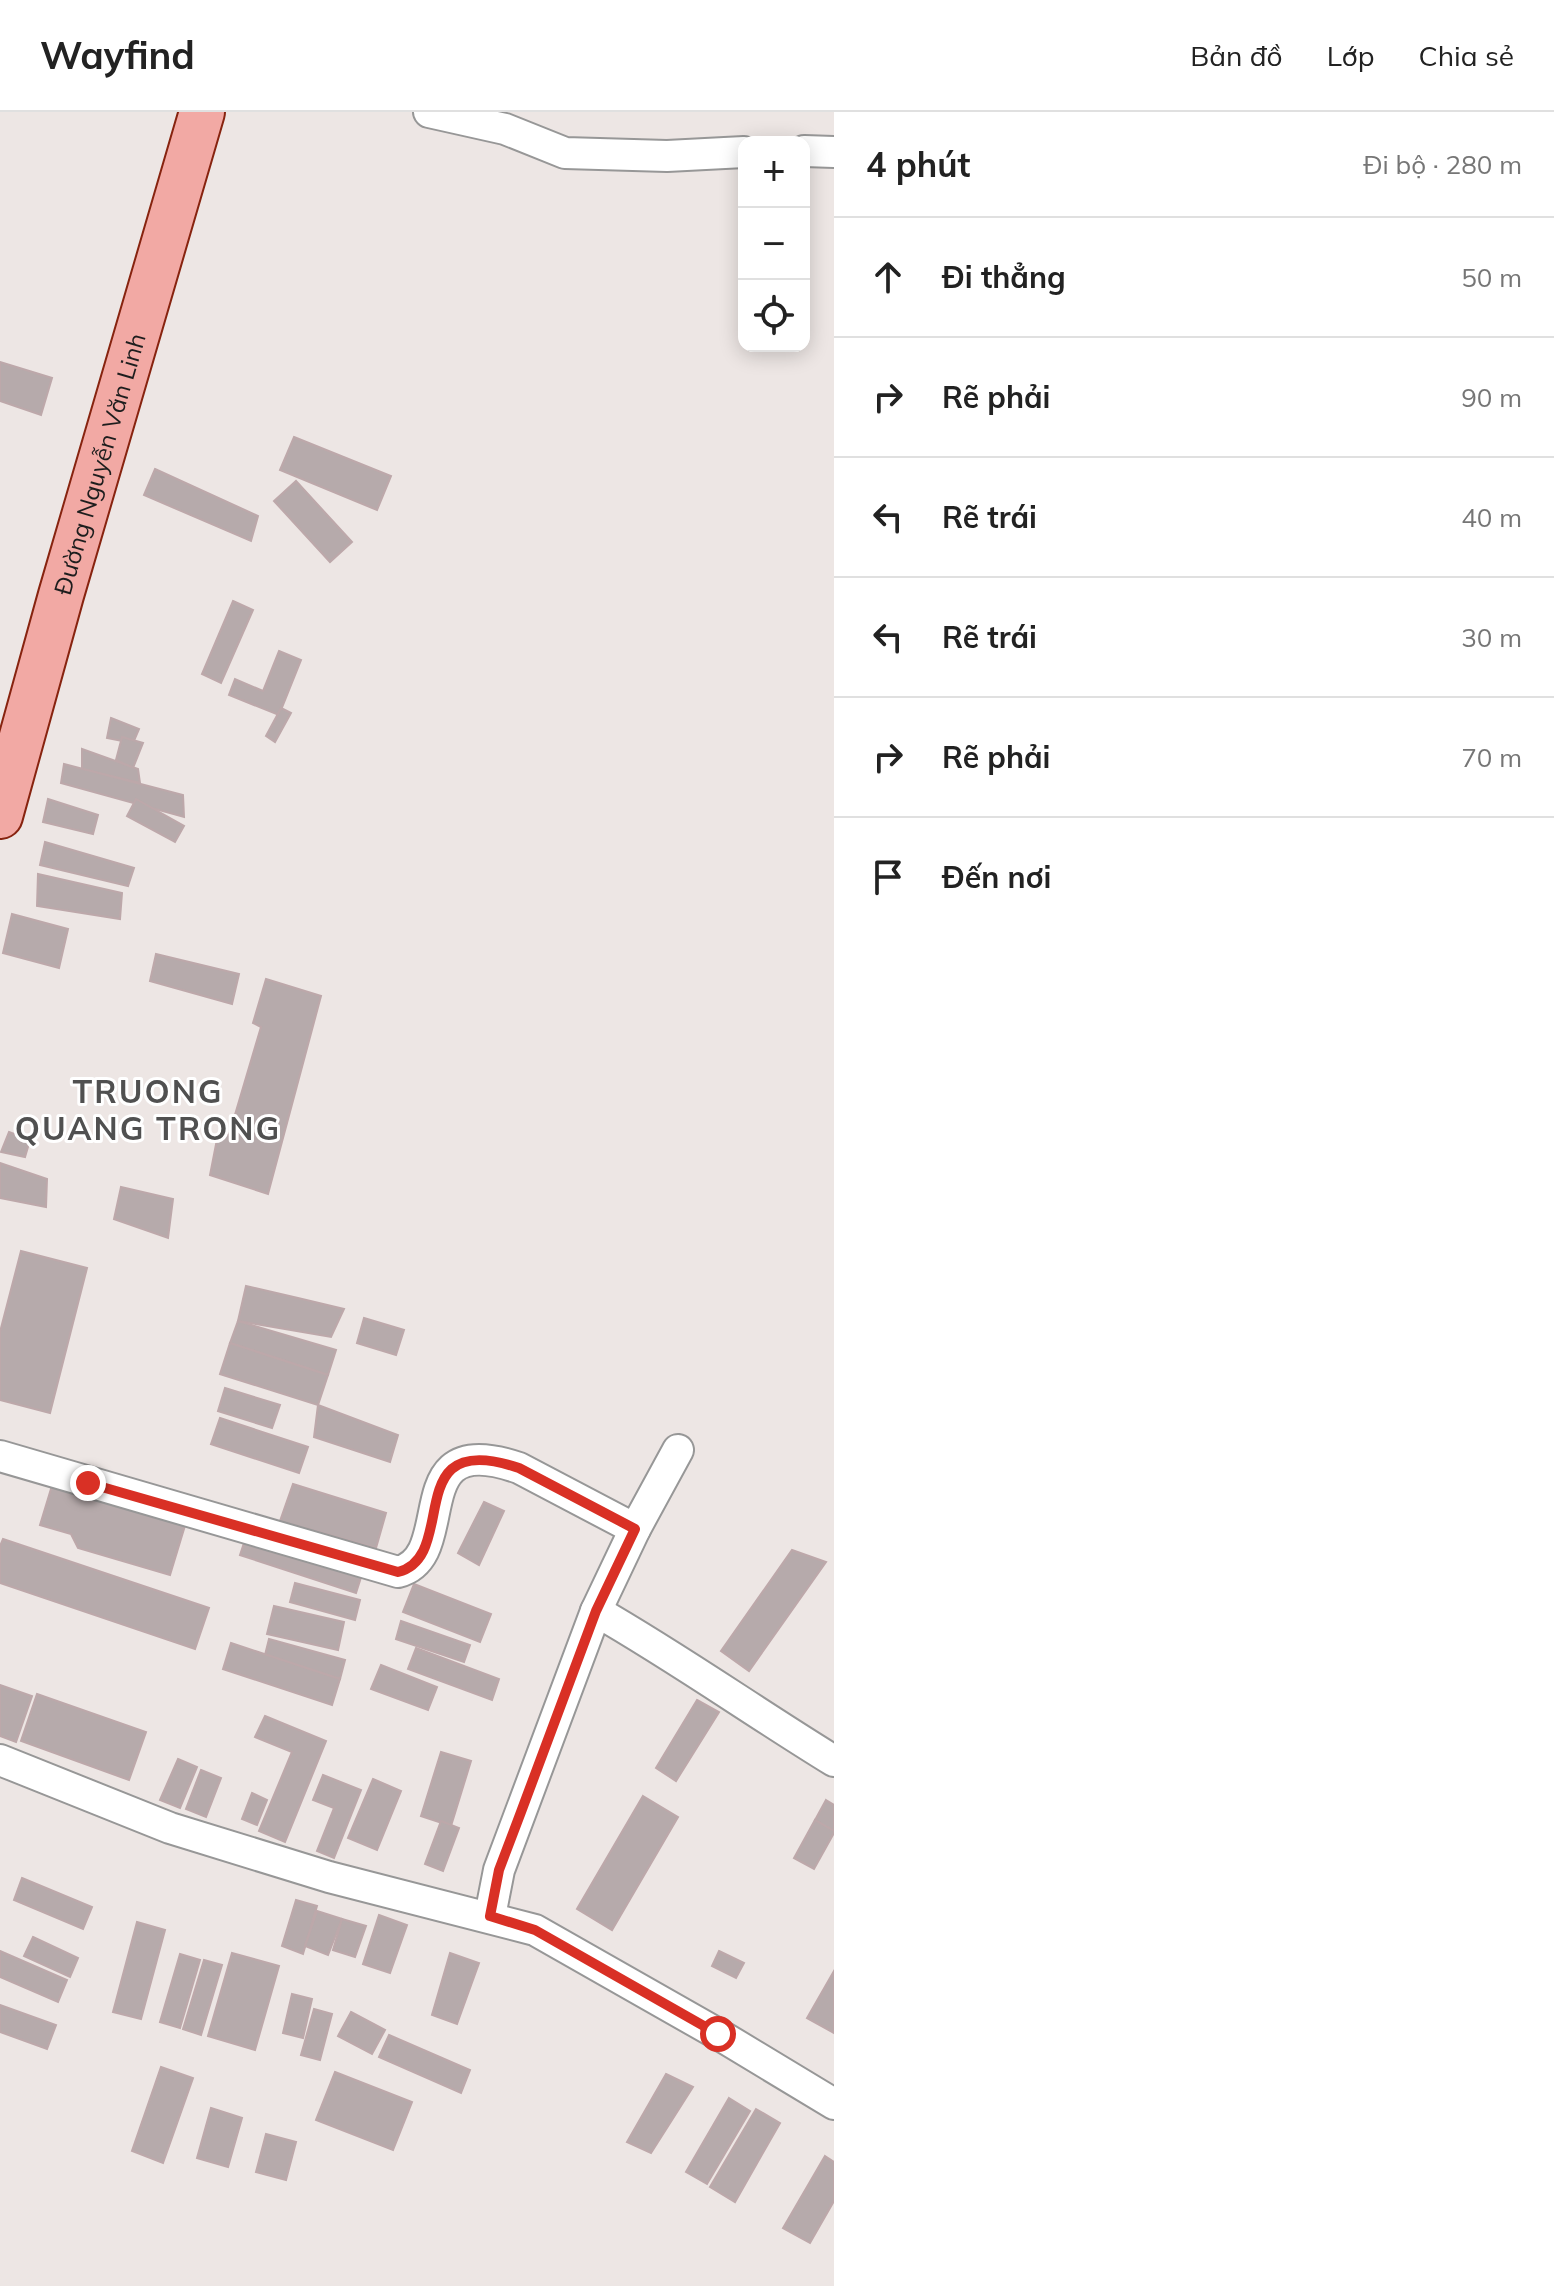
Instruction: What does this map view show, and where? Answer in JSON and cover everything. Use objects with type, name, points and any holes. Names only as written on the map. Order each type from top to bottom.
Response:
[{"type":"main road","name":"Đường Nguyễn Văn Linh","points":[[0,816],[202,112]]},
{"type":"street","points":[[429,112],[507,121],[565,153],[667,156],[738,152]]},
{"type":"street","points":[[810,151],[834,152]]},
{"type":"street","points":[[490,1916],[499,1870],[596,1611],[635,1529],[678,1450]]},
{"type":"street","points":[[0,1456],[398,1572],[409,1570],[419,1559],[426,1544],[442,1481],[455,1466],[467,1461],[500,1461],[519,1468],[635,1529]]},
{"type":"street","points":[[596,1611],[666,1652],[735,1700],[834,1761]]},
{"type":"street","points":[[0,1760],[170,1828],[329,1877],[535,1930],[834,2104]]},
{"type":"building","points":[[0,362],[52,378],[41,415],[0,401]]},
{"type":"building","points":[[294,437],[391,476],[377,510],[280,470]]},
{"type":"building","points":[[155,469],[258,516],[251,541],[144,495]]},
{"type":"building","points":[[296,481],[352,542],[330,562],[274,501]]},
{"type":"building","points":[[233,601],[253,610],[221,683],[202,674]]},
{"type":"building","points":[[279,651],[301,660],[279,715],[229,695],[235,679],[263,691]]},
{"type":"building","points":[[281,708],[291,713],[275,742],[266,736]]},
{"type":"building","points":[[111,718],[139,729],[133,743],[107,738]]},
{"type":"building","points":[[122,737],[143,743],[133,768],[116,760]]},
{"type":"building","points":[[82,749],[138,769],[140,783],[82,769]]},
{"type":"building","points":[[64,764],[183,795],[184,817],[61,783]]},
{"type":"building","points":[[48,799],[98,815],[93,834],[43,822]]},
{"type":"building","points":[[136,799],[184,826],[175,842],[127,816]]},
{"type":"building","points":[[45,842],[134,868],[128,886],[40,865]]},
{"type":"building","points":[[38,874],[122,893],[120,919],[37,906]]},
{"type":"building","points":[[12,914],[68,929],[59,968],[3,953]]},
{"type":"building","points":[[156,954],[239,974],[232,1004],[150,981]]},
{"type":"building","points":[[266,979],[321,996],[268,1194],[210,1175],[218,1134],[229,1135],[261,1027],[253,1023]]},
{"type":"building","points":[[9,1132],[30,1140],[25,1157],[1,1152]]},
{"type":"building","points":[[0,1163],[47,1179],[46,1207],[0,1198]]},
{"type":"building","points":[[121,1187],[173,1199],[168,1238],[114,1219]]},
{"type":"building","points":[[21,1251],[87,1268],[50,1413],[0,1400],[0,1332]]},
{"type":"building","points":[[246,1286],[344,1309],[331,1337],[238,1321]]},
{"type":"building","points":[[364,1318],[404,1330],[396,1355],[357,1343]]},
{"type":"building","points":[[238,1321],[336,1350],[328,1375],[230,1343]]},
{"type":"building","points":[[230,1343],[328,1375],[318,1405],[220,1374]]},
{"type":"building","points":[[225,1388],[280,1405],[272,1428],[218,1411]]},
{"type":"building","points":[[318,1405],[398,1435],[390,1462],[314,1437]]},
{"type":"building","points":[[220,1418],[308,1447],[299,1473],[211,1444]]},
{"type":"building","points":[[54,1479],[187,1519],[170,1575],[78,1548],[71,1534],[40,1525]]},
{"type":"building","points":[[293,1484],[386,1513],[376,1548],[280,1521]]},
{"type":"building","points":[[484,1502],[504,1511],[479,1565],[458,1553]]},
{"type":"building","points":[[248,1531],[364,1568],[356,1593],[240,1555]]},
{"type":"building","points":[[3,1539],[209,1608],[195,1649],[0,1583],[0,1546]]},
{"type":"building","points":[[792,1550],[826,1562],[749,1671],[721,1651]]},
{"type":"building","points":[[295,1583],[360,1600],[355,1620],[290,1602]]},
{"type":"building","points":[[414,1584],[491,1614],[480,1642],[403,1612]]},
{"type":"building","points":[[274,1606],[344,1622],[338,1650],[267,1634]]},
{"type":"building","points":[[401,1621],[470,1645],[464,1662],[396,1639]]},
{"type":"building","points":[[269,1639],[345,1660],[340,1679],[264,1659]]},
{"type":"building","points":[[231,1643],[340,1679],[332,1705],[223,1669]]},
{"type":"building","points":[[416,1648],[499,1679],[492,1700],[408,1669]]},
{"type":"building","points":[[381,1665],[437,1687],[428,1710],[371,1689]]},
{"type":"building","points":[[0,1685],[32,1696],[16,1742],[0,1736]]},
{"type":"building","points":[[37,1694],[146,1732],[129,1780],[21,1741]]},
{"type":"building","points":[[697,1700],[719,1712],[676,1781],[656,1768]]},
{"type":"building","points":[[265,1716],[326,1741],[285,1842],[259,1831],[292,1752],[255,1737]]},
{"type":"building","points":[[441,1752],[471,1761],[451,1826],[421,1816]]},
{"type":"building","points":[[178,1759],[197,1767],[180,1808],[160,1800]]},
{"type":"building","points":[[201,1770],[221,1778],[206,1817],[186,1809]]},
{"type":"building","points":[[323,1775],[361,1790],[334,1858],[317,1851],[334,1808],[313,1800]]},
{"type":"building","points":[[373,1779],[401,1791],[377,1850],[348,1838]]},
{"type":"building","points":[[252,1793],[267,1800],[257,1825],[242,1819]]},
{"type":"building","points":[[643,1796],[678,1817],[612,1930],[577,1909]]},
{"type":"building","points":[[826,1800],[834,1805],[834,1831],[815,1820]]},
{"type":"building","points":[[815,1820],[834,1833],[814,1869],[794,1858]]},
{"type":"building","points":[[441,1821],[459,1828],[443,1871],[425,1864]]},
{"type":"building","points":[[22,1878],[92,1907],[83,1929],[14,1900]]},
{"type":"building","points":[[296,1900],[317,1906],[303,1954],[282,1946]]},
{"type":"building","points":[[317,1911],[342,1919],[328,1955],[305,1946]]},
{"type":"building","points":[[379,1915],[407,1925],[390,1973],[363,1964]]},
{"type":"building","points":[[342,1919],[366,1926],[355,1957],[333,1950]]},
{"type":"building","points":[[137,1922],[165,1930],[141,2019],[113,2012]]},
{"type":"building","points":[[33,1937],[78,1958],[70,1977],[24,1956]]},
{"type":"building","points":[[0,1951],[67,1980],[58,2002],[0,1977]]},
{"type":"building","points":[[719,1951],[744,1963],[736,1978],[712,1966]]},
{"type":"building","points":[[232,1953],[279,1966],[255,2050],[208,2036]]},
{"type":"building","points":[[450,1953],[479,1963],[457,2024],[432,2015]]},
{"type":"building","points":[[180,1954],[200,1960],[180,2028],[160,2022]]},
{"type":"building","points":[[204,1960],[222,1965],[201,2035],[183,2029]]},
{"type":"building","points":[[834,1971],[834,2033],[807,2018]]},
{"type":"building","points":[[292,1994],[312,1999],[303,2038],[283,2033]]},
{"type":"building","points":[[0,2005],[56,2025],[47,2049],[0,2032]]},
{"type":"building","points":[[314,2009],[332,2014],[320,2060],[301,2055]]},
{"type":"building","points":[[351,2012],[385,2030],[372,2054],[338,2036]]},
{"type":"building","points":[[389,2035],[470,2070],[461,2093],[379,2057]]},
{"type":"building","points":[[161,2067],[193,2078],[163,2163],[132,2151]]},
{"type":"building","points":[[335,2072],[412,2102],[393,2150],[316,2120]]},
{"type":"building","points":[[666,2074],[693,2087],[651,2153],[627,2142]]},
{"type":"building","points":[[729,2098],[750,2111],[707,2184],[686,2172]]},
{"type":"building","points":[[211,2108],[242,2118],[228,2167],[197,2158]]},
{"type":"building","points":[[756,2109],[780,2123],[735,2202],[710,2187]]},
{"type":"building","points":[[266,2134],[296,2142],[286,2180],[256,2172]]},
{"type":"building","points":[[825,2156],[834,2162],[834,2201],[810,2243],[783,2228]]},
{"type":"district","name":"TRUONG QUANG TRONG","points":[[148,1110]]},
{"type":"route","points":[[88,1483],[398,1572],[409,1570],[419,1559],[426,1544],[442,1481],[455,1466],[467,1461],[500,1461],[519,1468],[635,1529],[596,1611],[499,1870],[490,1916],[535,1930],[718,2034]]}]
